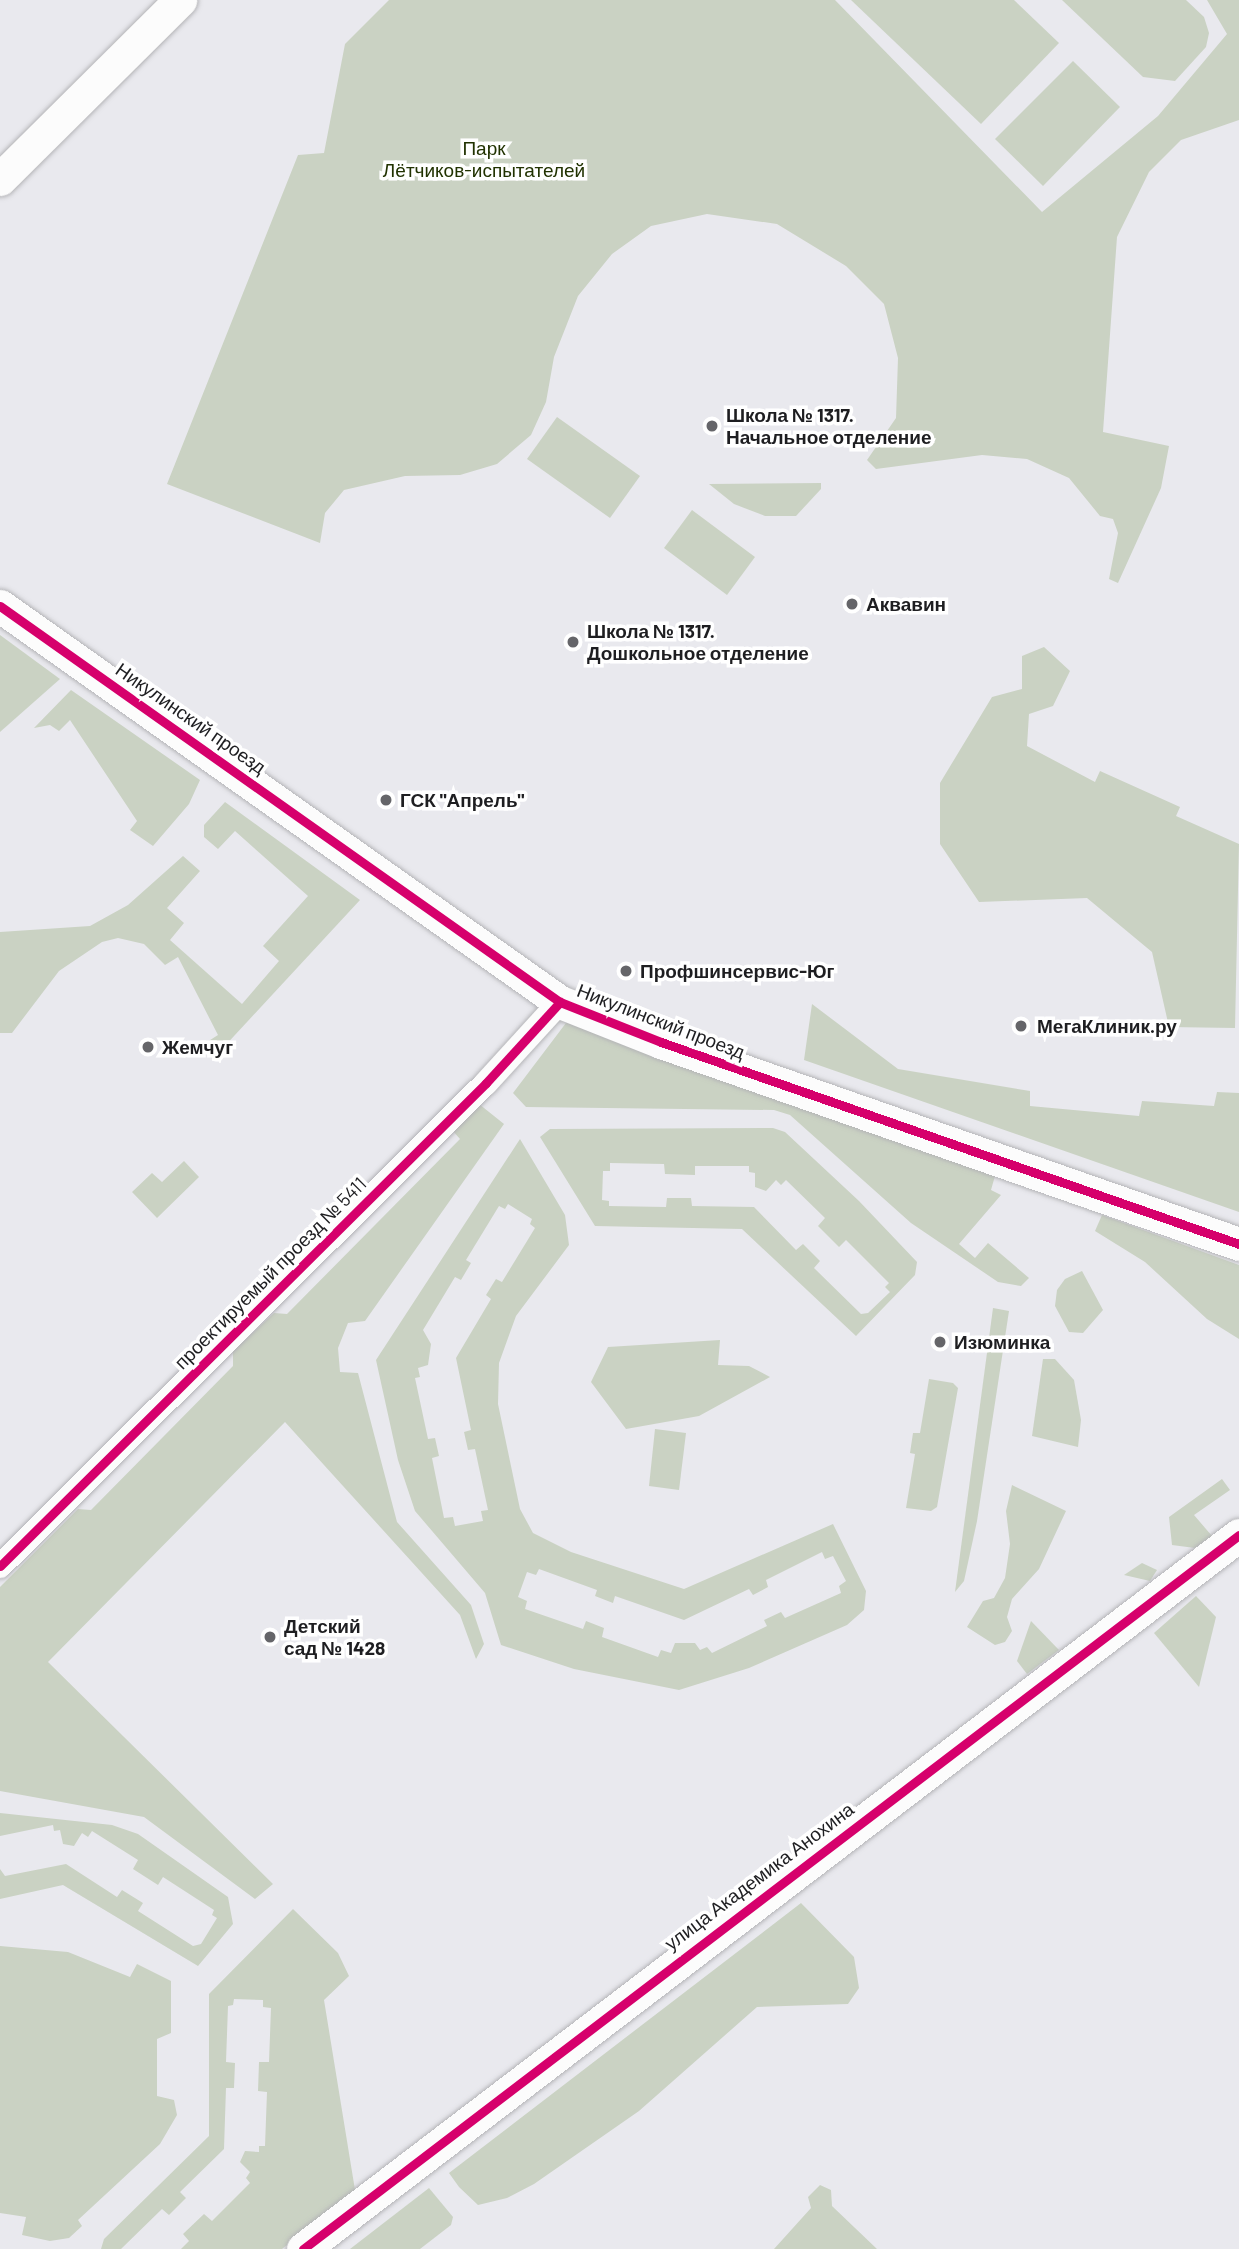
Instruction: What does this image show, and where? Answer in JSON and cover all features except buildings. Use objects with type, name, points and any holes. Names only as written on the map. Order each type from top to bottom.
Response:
[{"type":"street","points":[[0,179],[180,0]]},
{"type":"street","name":"Никулинский проезд","points":[[0,606],[560,1002],[661,1042],[1239,1244]]},
{"type":"street","name":"проектируемый проезд № 5411","points":[[0,1566],[486,1083],[560,1002]]},
{"type":"street","name":"улица Академика Анохина","points":[[303,2249],[1239,1535]]},
{"type":"green space","name":"Парк Лётчиков-испытателей","points":[[389,0],[835,0],[1042,212],[1158,116],[1227,34],[1207,0],[1239,0],[1239,120],[1181,140],[1149,172],[1117,237],[1103,432],[1169,446],[1161,488],[1118,583],[1109,579],[1118,533],[1113,519],[1100,516],[1069,478],[1027,459],[982,455],[876,469],[867,460],[896,418],[898,358],[884,304],[846,266],[777,224],[707,214],[651,226],[612,254],[578,296],[554,357],[546,402],[531,435],[497,464],[460,475],[405,476],[344,490],[325,513],[320,543],[167,484],[298,155],[324,153],[345,44]]},
{"type":"green space","points":[[851,0],[1014,0],[1059,43],[981,124]]},
{"type":"green space","points":[[1062,0],[1186,0],[1204,17],[1209,33],[1206,47],[1175,81],[1143,77]]},
{"type":"green space","points":[[1073,61],[1120,107],[1043,186],[995,139]]},
{"type":"green space","points":[[557,417],[640,476],[610,518],[527,459]]},
{"type":"green space","points":[[821,483],[821,489],[796,516],[765,516],[734,504],[709,484]]},
{"type":"green space","points":[[692,510],[755,557],[727,595],[664,548]]},
{"type":"green space","points":[[0,635],[60,679],[0,732]]},
{"type":"green space","points":[[1044,647],[1070,671],[1053,706],[1029,714],[1027,746],[1095,782],[1100,771],[1180,807],[1176,816],[1239,844],[1235,1028],[1169,1027],[1152,952],[1087,898],[979,902],[940,844],[940,783],[992,697],[1022,689],[1022,656]]},
{"type":"green space","points":[[71,690],[200,780],[189,804],[153,846],[130,830],[137,821],[70,720],[59,731],[50,725],[34,728]]},
{"type":"green space","points":[[225,802],[360,900],[222,1049],[206,1048],[207,1042],[218,1035],[178,957],[165,965],[144,944],[118,938],[102,942],[59,971],[12,1033],[0,1033],[0,932],[90,926],[128,905],[183,856],[200,871],[167,908],[184,923],[170,940],[242,1004],[279,961],[263,946],[308,896],[235,831],[218,849],[204,837],[204,825]]},
{"type":"green space","points":[[812,1004],[898,1069],[1030,1091],[1030,1106],[1139,1116],[1142,1101],[1214,1106],[1217,1092],[1239,1093],[1239,1212],[804,1060]]},
{"type":"green space","points":[[569,1019],[995,1176],[991,1190],[1001,1195],[959,1244],[975,1258],[988,1243],[1029,1278],[1021,1286],[998,1282],[911,1223],[790,1115],[774,1110],[526,1107],[513,1093]]},
{"type":"green space","points":[[479,1104],[504,1124],[365,1321],[348,1323],[338,1348],[340,1372],[358,1373],[397,1522],[471,1605],[484,1644],[476,1659],[460,1615],[285,1422],[48,1662],[273,1884],[255,1899],[144,1817],[0,1791],[0,1587],[78,1509],[91,1510],[233,1366],[233,1351],[274,1313],[287,1314],[460,1139],[452,1130]]},
{"type":"green space","points":[[773,1128],[785,1132],[859,1201],[917,1262],[915,1275],[856,1336],[742,1229],[595,1226],[540,1137],[550,1129]],"holes":[[[610,1163],[664,1164],[665,1174],[695,1175],[695,1166],[749,1166],[749,1172],[755,1173],[755,1187],[766,1191],[776,1180],[781,1185],[786,1180],[825,1218],[818,1226],[839,1247],[846,1240],[889,1283],[885,1287],[890,1292],[868,1313],[861,1314],[814,1268],[820,1261],[803,1244],[796,1250],[754,1207],[692,1206],[691,1198],[667,1198],[666,1207],[609,1206],[609,1201],[602,1200],[603,1171],[610,1171]]]},
{"type":"green space","points":[[520,1139],[565,1215],[569,1245],[516,1316],[499,1363],[498,1404],[520,1509],[533,1533],[571,1552],[684,1589],[833,1524],[866,1591],[864,1610],[847,1625],[749,1668],[679,1690],[574,1669],[501,1645],[485,1593],[415,1511],[398,1460],[376,1360]],"holes":[[[508,1204],[532,1219],[530,1224],[535,1228],[502,1282],[496,1279],[486,1295],[491,1299],[456,1358],[471,1430],[464,1432],[468,1450],[475,1449],[488,1510],[481,1511],[483,1521],[455,1526],[453,1517],[444,1518],[432,1458],[439,1456],[435,1438],[428,1439],[415,1378],[420,1377],[418,1368],[428,1365],[431,1344],[423,1330],[455,1277],[461,1280],[471,1263],[466,1260],[499,1206],[505,1209]],[[822,1552],[825,1559],[833,1556],[846,1581],[839,1586],[841,1593],[785,1618],[781,1612],[764,1620],[767,1626],[712,1653],[707,1647],[700,1650],[695,1643],[675,1643],[671,1653],[661,1650],[658,1657],[602,1637],[604,1628],[586,1621],[583,1629],[525,1609],[527,1601],[518,1597],[527,1572],[536,1575],[539,1569],[597,1590],[595,1596],[613,1603],[615,1596],[684,1620],[749,1589],[753,1595],[768,1587],[766,1580]]]},
{"type":"green space","points":[[184,1161],[199,1177],[157,1218],[132,1192],[152,1173],[162,1182]]},
{"type":"green space","points":[[1102,1215],[1239,1265],[1239,1339],[1207,1319],[1145,1262],[1095,1231]]},
{"type":"green space","points":[[1082,1271],[1103,1310],[1083,1333],[1069,1332],[1055,1306],[1057,1290],[1065,1279]]},
{"type":"green space","points":[[993,1308],[1009,1311],[977,1521],[964,1581],[955,1592]]},
{"type":"green space","points":[[720,1340],[718,1365],[749,1366],[770,1377],[699,1416],[626,1429],[591,1382],[608,1347]]},
{"type":"green space","points":[[1043,1359],[1055,1359],[1074,1380],[1081,1420],[1078,1447],[1032,1436]]},
{"type":"green space","points":[[929,1379],[953,1383],[958,1388],[937,1507],[931,1511],[906,1508],[915,1454],[910,1453],[913,1433],[920,1433]]},
{"type":"green space","points":[[655,1429],[686,1433],[679,1490],[649,1486]]},
{"type":"green space","points":[[1222,1479],[1230,1490],[1194,1515],[1212,1536],[1195,1548],[1172,1545],[1169,1517]]},
{"type":"green space","points":[[1012,1485],[1066,1511],[1039,1569],[1012,1599],[1007,1617],[1012,1631],[1005,1642],[995,1645],[967,1627],[983,1601],[994,1598],[1005,1578],[1010,1544],[1006,1511]]},
{"type":"green space","points":[[1142,1563],[1157,1570],[1150,1581],[1124,1575]]},
{"type":"green space","points":[[1196,1596],[1216,1617],[1199,1687],[1154,1633]]},
{"type":"green space","points":[[1031,1621],[1059,1650],[1027,1674],[1017,1661]]},
{"type":"green space","points":[[0,1813],[112,1825],[138,1834],[228,1897],[233,1924],[198,1966],[63,1885],[0,1899],[0,1869],[5,1876],[66,1864],[117,1897],[122,1890],[143,1903],[138,1911],[193,1946],[201,1944],[217,1918],[212,1915],[214,1910],[163,1877],[158,1885],[133,1869],[138,1860],[92,1831],[88,1837],[82,1833],[74,1846],[63,1844],[60,1830],[54,1831],[53,1825],[0,1836]]},
{"type":"green space","points":[[801,1903],[854,1957],[859,1988],[848,2004],[757,2007],[639,2111],[534,2184],[507,2198],[478,2205],[459,2187],[449,2173]]},
{"type":"green space","points":[[293,1909],[338,1953],[349,1976],[324,2000],[355,2190],[282,2249],[181,2249],[189,2241],[183,2234],[204,2214],[212,2221],[250,2183],[246,2178],[250,2172],[240,2162],[245,2151],[259,2152],[259,2146],[265,2146],[267,2092],[258,2091],[259,2062],[269,2062],[271,2008],[263,2007],[263,2000],[234,1999],[233,2005],[228,2006],[226,2062],[235,2063],[234,2088],[226,2088],[224,2149],[180,2192],[186,2198],[169,2215],[162,2209],[121,2249],[101,2249],[104,2239],[209,2136],[209,1994]]},
{"type":"green space","points":[[0,1946],[68,1952],[130,1977],[137,1964],[171,1981],[171,2033],[157,2039],[157,2096],[174,2100],[177,2115],[160,2144],[78,2220],[82,2226],[69,2238],[50,2241],[22,2235],[26,2217],[0,2213]]},
{"type":"green space","points":[[820,2185],[831,2190],[832,2206],[877,2249],[774,2249],[811,2208],[808,2197]]},
{"type":"green space","points":[[429,2188],[453,2217],[451,2225],[420,2249],[350,2249]]},
{"type":"cycle path","points":[[0,606],[560,1002],[661,1042],[1239,1244]]},
{"type":"cycle path","points":[[0,1566],[486,1083],[560,1002]]},
{"type":"cycle path","points":[[303,2249],[1239,1535]]},
{"type":"place","name":"Школа № 1317. Начальное отделение","points":[[712,426]]},
{"type":"place","name":"Аквавин","points":[[852,604]]},
{"type":"place","name":"Школа № 1317. Дошкольное отделение","points":[[573,642]]},
{"type":"place","name":"ГСК \"Апрель\"","points":[[386,800]]},
{"type":"place","name":"Профшинсервис-Юг","points":[[626,971]]},
{"type":"place","name":"МегаКлиник.ру","points":[[1021,1026]]},
{"type":"place","name":"Жемчуг","points":[[148,1047]]},
{"type":"place","name":"Изюминка","points":[[940,1342]]},
{"type":"place","name":"Детский сад № 1428","points":[[270,1637]]}]
